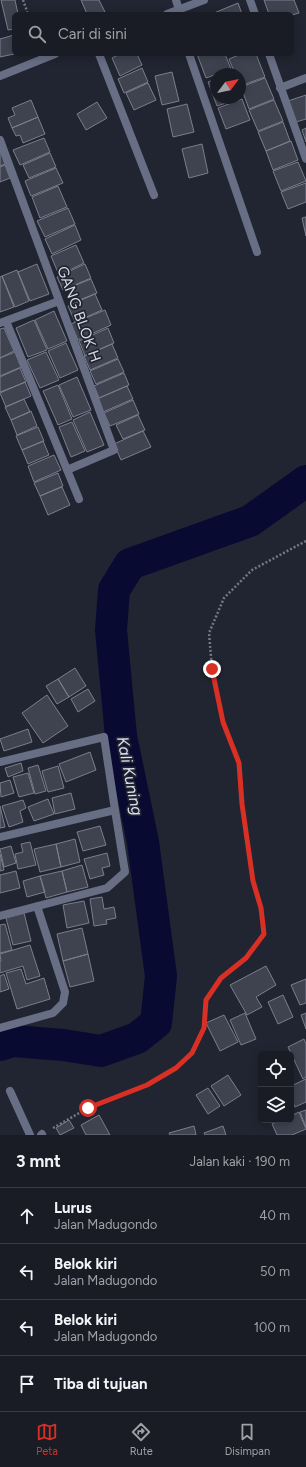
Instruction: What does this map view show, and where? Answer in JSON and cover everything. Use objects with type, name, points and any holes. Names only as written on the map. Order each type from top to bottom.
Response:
[{"type":"street","points":[[174,12],[176,0]]},
{"type":"street","points":[[174,12],[204,0]]},
{"type":"street","points":[[250,0],[253,12]]},
{"type":"street","points":[[0,76],[50,56]]},
{"type":"street","points":[[100,56],[154,195]]},
{"type":"street","points":[[190,56],[257,252]]},
{"type":"street","points":[[270,56],[306,159]]},
{"type":"street","points":[[280,88],[306,78]]},
{"type":"street","name":"GANG BLOK H","points":[[0,140],[114,450],[67,470]]},
{"type":"street","points":[[59,301],[3,322],[79,499]]},
{"type":"street","points":[[0,762],[104,737],[125,872],[107,888],[0,916]]},
{"type":"street","points":[[0,837],[115,810]]},
{"type":"street","points":[[0,1028],[53,1013],[63,1003],[65,992],[37,906]]},
{"type":"street","points":[[10,1091],[30,1135]]},
{"type":"path","points":[[23,0],[27,12]]},
{"type":"path","points":[[42,1135],[88,1108],[147,1085],[176,1068],[192,1053],[204,1028],[206,1000],[221,978],[246,958],[264,934],[261,908],[253,881],[242,804],[239,763],[223,722],[212,669],[209,633],[224,598],[252,570],[306,541]]},
{"type":"building","points":[[1,0],[15,0],[18,12],[12,12],[12,29],[8,30]]},
{"type":"building","points":[[81,0],[99,0],[105,12],[86,12]]},
{"type":"building","points":[[264,0],[294,0],[299,13],[294,14],[294,12],[268,12]]},
{"type":"building","points":[[238,3],[241,12],[216,12]]},
{"type":"building","points":[[12,36],[12,54],[0,57],[0,39]]},
{"type":"building","points":[[116,56],[138,56],[142,65],[120,76],[112,58]]},
{"type":"building","points":[[198,56],[226,56],[231,68],[210,68],[210,77],[206,78]]},
{"type":"building","points":[[236,56],[257,56],[265,77],[246,84],[246,68],[233,68],[229,59]]},
{"type":"building","points":[[142,68],[148,82],[124,93],[118,79]]},
{"type":"building","points":[[172,72],[179,101],[162,105],[155,76]]},
{"type":"building","points":[[265,78],[274,99],[249,109],[246,101],[246,85]]},
{"type":"building","points":[[148,83],[156,100],[134,110],[126,93]]},
{"type":"building","points":[[306,95],[306,119],[296,122],[288,101]]},
{"type":"building","points":[[31,100],[38,117],[12,128],[8,118],[15,115],[12,108]]},
{"type":"building","points":[[274,100],[283,121],[258,131],[249,110]]},
{"type":"building","points":[[97,102],[107,118],[86,130],[77,114]]},
{"type":"building","points":[[187,104],[194,132],[173,137],[167,109]]},
{"type":"building","points":[[229,104],[244,104],[250,120],[226,129],[218,108]]},
{"type":"building","points":[[38,117],[45,134],[23,143],[20,135],[16,136],[12,128]]},
{"type":"building","points":[[283,122],[290,141],[266,151],[258,132]]},
{"type":"building","points":[[306,128],[306,142],[302,130]]},
{"type":"building","points":[[44,138],[50,152],[20,165],[13,150]]},
{"type":"building","points":[[291,141],[298,160],[273,170],[266,151]]},
{"type":"building","points":[[202,144],[208,173],[189,178],[182,149]]},
{"type":"building","points":[[0,150],[5,164],[0,166]]},
{"type":"building","points":[[50,153],[56,167],[29,178],[23,165]]},
{"type":"building","points":[[298,162],[306,181],[281,191],[273,171]]},
{"type":"building","points":[[5,165],[10,178],[0,182],[0,167]]},
{"type":"building","points":[[56,168],[63,183],[31,196],[25,181]]},
{"type":"building","points":[[306,183],[306,202],[288,209],[281,192]]},
{"type":"building","points":[[58,186],[67,207],[40,218],[32,197]]},
{"type":"building","points":[[68,208],[75,224],[45,237],[37,221]]},
{"type":"building","points":[[306,217],[306,236],[302,218]]},
{"type":"building","points":[[75,225],[81,240],[52,254],[45,239]]},
{"type":"building","points":[[76,245],[84,263],[59,275],[51,256]]},
{"type":"building","points":[[37,264],[49,294],[30,301],[18,272]]},
{"type":"building","points":[[85,264],[91,278],[63,290],[57,277]]},
{"type":"building","points":[[17,270],[29,301],[15,307],[2,276]]},
{"type":"building","points":[[2,276],[14,307],[0,312],[0,277]]},
{"type":"building","points":[[91,279],[97,293],[77,301],[71,287]]},
{"type":"building","points":[[95,294],[102,310],[75,322],[68,306]]},
{"type":"building","points":[[105,310],[111,325],[78,340],[71,324]]},
{"type":"building","points":[[54,311],[67,341],[48,349],[35,320]]},
{"type":"building","points":[[34,320],[47,350],[28,357],[16,328]]},
{"type":"building","points":[[4,328],[14,351],[0,358],[0,329]]},
{"type":"building","points":[[108,328],[114,343],[85,356],[79,341]]},
{"type":"building","points":[[66,343],[78,370],[60,378],[48,351]]},
{"type":"building","points":[[112,344],[118,358],[90,370],[84,356]]},
{"type":"building","points":[[15,352],[21,367],[0,376],[0,358]]},
{"type":"building","points":[[46,352],[59,380],[40,388],[27,360]]},
{"type":"building","points":[[118,359],[124,372],[96,384],[90,371]]},
{"type":"building","points":[[20,368],[26,382],[0,392],[0,377]]},
{"type":"building","points":[[124,373],[129,385],[99,398],[94,386]]},
{"type":"building","points":[[77,377],[91,410],[73,417],[59,385]]},
{"type":"building","points":[[25,382],[31,396],[6,407],[0,393]]},
{"type":"building","points":[[58,385],[72,419],[58,425],[43,391]]},
{"type":"building","points":[[127,386],[133,399],[103,412],[97,399]]},
{"type":"building","points":[[24,399],[30,412],[11,420],[5,407]]},
{"type":"building","points":[[133,400],[139,414],[110,426],[104,413]]},
{"type":"building","points":[[31,411],[37,426],[17,435],[11,420]]},
{"type":"building","points":[[90,412],[104,445],[87,452],[73,420]]},
{"type":"building","points":[[138,415],[145,430],[123,439],[116,425]]},
{"type":"building","points":[[72,422],[85,451],[71,457],[59,427]]},
{"type":"building","points":[[38,427],[44,441],[22,450],[16,436]]},
{"type":"building","points":[[143,431],[151,447],[121,460],[114,444]]},
{"type":"building","points":[[43,441],[49,455],[28,464],[22,450]]},
{"type":"building","points":[[54,455],[61,470],[34,482],[28,466]]},
{"type":"building","points":[[58,473],[63,486],[40,496],[34,483]]},
{"type":"building","points":[[62,487],[70,505],[48,515],[40,496]]},
{"type":"building","points":[[75,668],[86,686],[69,697],[58,679]]},
{"type":"building","points":[[58,679],[69,697],[57,704],[46,686]]},
{"type":"building","points":[[88,689],[95,701],[78,712],[71,699]]},
{"type":"building","points":[[47,695],[68,726],[43,743],[22,713]]},
{"type":"building","points":[[28,729],[32,742],[4,751],[0,739]]},
{"type":"building","points":[[90,752],[96,770],[66,782],[59,764]]},
{"type":"building","points":[[21,763],[23,771],[8,777],[5,768]]},
{"type":"building","points":[[38,765],[46,791],[35,794],[28,768]]},
{"type":"building","points":[[58,766],[64,788],[48,792],[42,771]]},
{"type":"building","points":[[28,773],[34,793],[19,797],[13,777]]},
{"type":"building","points":[[10,780],[14,793],[1,797],[0,783]]},
{"type":"building","points":[[71,793],[75,809],[55,814],[52,798]]},
{"type":"building","points":[[48,799],[54,814],[34,821],[28,807]]},
{"type":"building","points":[[23,800],[26,808],[20,811],[23,822],[9,827],[2,806]]},
{"type":"building","points":[[0,806],[5,827],[0,828]]},
{"type":"building","points":[[100,826],[106,845],[83,851],[77,832]]},
{"type":"building","points":[[75,839],[80,862],[61,867],[56,844]]},
{"type":"building","points":[[30,842],[36,865],[18,869],[15,854],[23,852],[21,844]]},
{"type":"building","points":[[56,844],[61,867],[40,872],[34,849]]},
{"type":"building","points":[[11,846],[16,863],[4,867],[0,849]]},
{"type":"building","points":[[107,853],[110,866],[102,868],[104,875],[90,879],[84,859]]},
{"type":"building","points":[[0,854],[4,870],[0,871]]},
{"type":"building","points":[[82,865],[88,887],[67,892],[62,871]]},
{"type":"building","points":[[16,871],[20,888],[0,893],[0,875]]},
{"type":"building","points":[[62,871],[67,892],[46,898],[40,876]]},
{"type":"building","points":[[40,876],[45,892],[27,897],[23,881]]},
{"type":"building","points":[[102,897],[104,909],[114,907],[116,918],[106,920],[107,924],[94,926],[90,899]]},
{"type":"building","points":[[84,901],[89,923],[67,928],[63,905]]},
{"type":"building","points":[[24,913],[31,941],[13,945],[6,918]]},
{"type":"building","points":[[5,924],[12,950],[0,953],[0,925]]},
{"type":"building","points":[[82,928],[88,954],[63,961],[57,934]]},
{"type":"building","points":[[30,945],[40,976],[27,980],[23,966],[0,973],[0,954]]},
{"type":"building","points":[[88,954],[94,981],[70,987],[63,961]]},
{"type":"building","points":[[266,966],[276,985],[256,997],[262,1007],[247,1015],[230,985]]},
{"type":"building","points":[[21,969],[26,984],[44,978],[50,999],[17,1009],[6,973]]},
{"type":"building","points":[[4,974],[9,989],[0,992],[0,976]]},
{"type":"building","points":[[306,979],[306,1003],[300,1005],[291,985]]},
{"type":"building","points":[[283,995],[293,1017],[278,1024],[268,1002]]},
{"type":"building","points":[[245,1013],[256,1039],[241,1045],[230,1020]]},
{"type":"building","points":[[306,1013],[306,1029],[301,1015]]},
{"type":"building","points":[[224,1015],[238,1042],[220,1051],[206,1023]]},
{"type":"building","points":[[304,1039],[306,1044],[306,1077],[303,1079],[294,1060],[294,1051],[290,1051],[288,1047]]},
{"type":"building","points":[[228,1075],[241,1095],[224,1106],[211,1086]]},
{"type":"building","points":[[306,1079],[306,1102],[295,1107],[294,1105],[294,1085]]},
{"type":"building","points":[[208,1088],[220,1106],[208,1114],[196,1095]]},
{"type":"building","points":[[306,1110],[306,1127],[300,1112]]},
{"type":"building","points":[[299,1112],[306,1129],[292,1135],[277,1135],[272,1124],[294,1123],[294,1114]]},
{"type":"building","points":[[99,1115],[110,1135],[86,1135],[81,1125]]},
{"type":"building","points":[[69,1120],[74,1128],[60,1135],[56,1128]]},
{"type":"building","points":[[194,1126],[196,1135],[170,1135],[169,1133]]},
{"type":"building","points":[[223,1126],[226,1135],[205,1135],[204,1133]]},
{"type":"waterway","name":"Kali Kuning","points":[[0,1045],[13,1041],[63,1045],[101,1051],[137,1038],[156,1023],[161,976],[143,842],[121,736],[111,630],[114,590],[130,564],[250,521],[306,481]]},
{"type":"route","points":[[88,1108],[147,1085],[176,1068],[192,1053],[204,1028],[206,1000],[221,978],[246,958],[264,934],[261,908],[253,881],[242,804],[239,763],[223,722],[212,669]]}]
